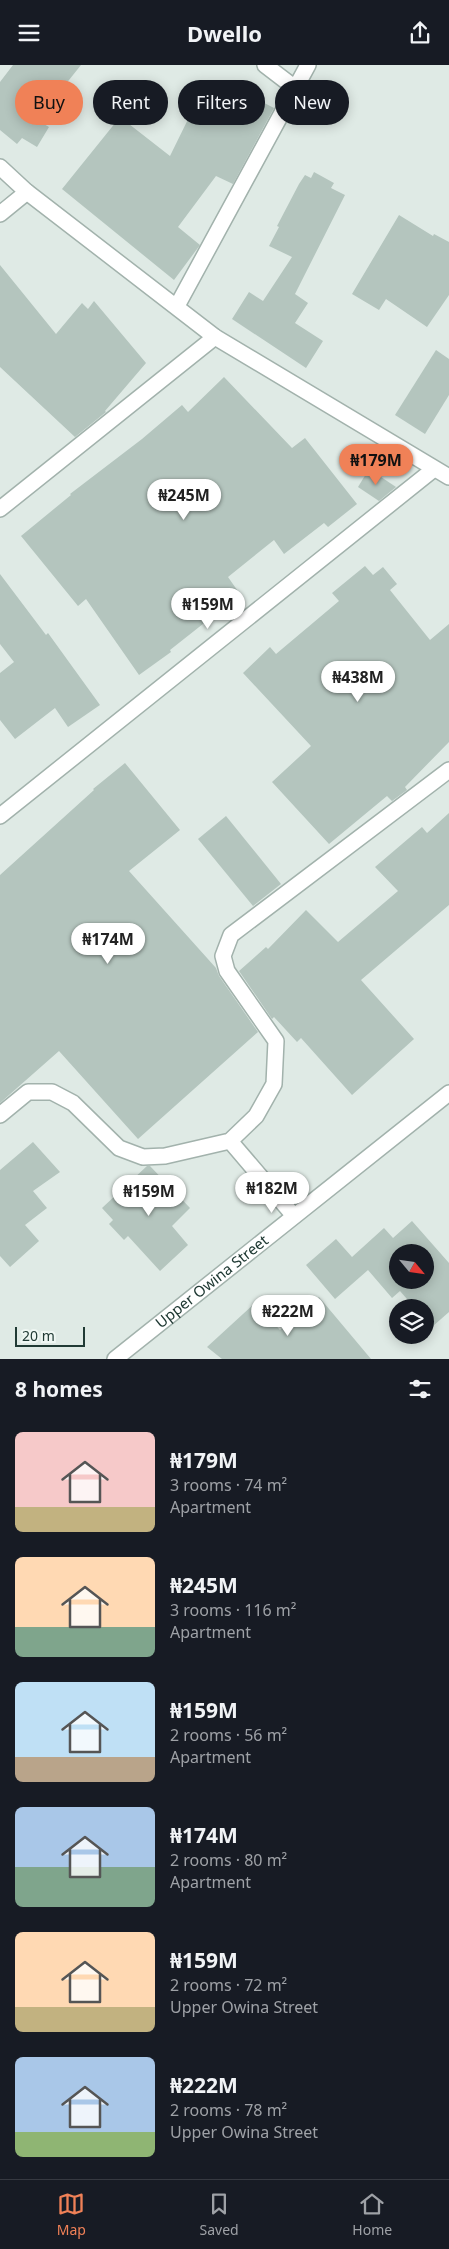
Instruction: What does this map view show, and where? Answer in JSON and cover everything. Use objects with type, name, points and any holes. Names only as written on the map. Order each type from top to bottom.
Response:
[{"type":"street","points":[[265,65],[285,80]]},
{"type":"street","points":[[300,80],[308,65]]},
{"type":"street","points":[[176,306],[276,125]]},
{"type":"street","points":[[0,167],[27,192],[215,337],[449,477]]},
{"type":"street","points":[[0,214],[27,192]]},
{"type":"street","points":[[0,509],[215,337]]},
{"type":"street","points":[[0,816],[434,469]]},
{"type":"street","points":[[0,1115],[28,1092],[52,1092],[73,1103],[119,1148],[143,1157],[165,1156],[230,1141],[256,1116],[274,1084],[276,1041],[227,971],[223,956],[231,935],[449,770]]},
{"type":"street","name":"Upper Owina Street","points":[[115,1359],[449,1093]]},
{"type":"street","points":[[230,1141],[294,1216]]},
{"type":"building","points":[[13,65],[81,65],[69,80],[15,80],[15,125],[46,125],[49,127],[37,147],[22,138],[17,144],[0,130],[0,82]]},
{"type":"building","points":[[265,103],[274,108],[265,125]]},
{"type":"building","points":[[114,125],[130,125],[170,156],[185,125],[265,125],[233,184],[216,176],[178,227],[200,245],[174,280],[62,189]]},
{"type":"building","points":[[314,172],[334,183],[331,188],[345,195],[295,294],[308,303],[295,323],[323,341],[306,368],[232,319],[249,292],[263,301],[292,257],[269,246],[279,227],[277,226],[299,184],[305,175],[311,178]]},
{"type":"building","points":[[399,215],[433,236],[434,234],[449,242],[449,295],[427,327],[386,299],[379,310],[352,294]]},
{"type":"building","points":[[0,265],[56,334],[82,303],[88,309],[94,301],[146,363],[106,412],[75,437],[0,367]]},
{"type":"building","points":[[436,350],[449,359],[449,395],[425,434],[395,415]]},
{"type":"building","points":[[224,377],[292,448],[305,438],[357,504],[328,527],[324,523],[284,554],[274,540],[228,577],[242,597],[208,620],[170,650],[171,652],[139,675],[86,599],[78,606],[21,536],[70,494],[142,439],[182,405],[188,412]]},
{"type":"building","points":[[369,469],[396,487],[379,501],[358,487]]},
{"type":"building","points":[[365,566],[373,575],[383,567],[397,584],[390,590],[430,640],[449,624],[449,742],[405,787],[407,790],[392,801],[387,796],[329,844],[272,782],[311,746],[243,673],[270,647],[276,654],[339,601],[332,593]]},
{"type":"building","points":[[0,574],[46,635],[48,633],[100,705],[68,727],[55,708],[15,739],[0,720],[0,673],[14,662],[0,644]]},
{"type":"building","points":[[125,763],[180,830],[129,871],[216,968],[219,976],[258,1032],[138,1139],[59,1051],[0,1103],[0,875],[93,789]]},
{"type":"building","points":[[449,813],[449,905],[361,980],[414,1039],[352,1095],[301,1038],[297,1042],[274,1017],[272,1019],[239,971],[266,947],[268,949],[306,910],[338,942],[398,891],[375,867],[422,827],[427,833]]},
{"type":"building","points":[[226,816],[281,884],[253,906],[198,839]]},
{"type":"building","points":[[33,1142],[60,1172],[33,1191],[47,1208],[25,1225],[39,1241],[10,1267],[0,1256],[0,1170]]},
{"type":"building","points":[[147,1166],[150,1166],[190,1208],[172,1226],[188,1245],[160,1271],[128,1236],[124,1240],[109,1224],[113,1220],[102,1208]]},
{"type":"building","points":[[412,1221],[432,1244],[389,1244],[389,1289],[434,1289],[434,1246],[449,1263],[449,1312],[434,1325],[434,1299],[407,1299],[400,1291],[392,1298],[368,1270],[335,1299],[306,1265],[336,1239],[352,1257],[384,1228],[393,1238]]},
{"type":"building","points":[[319,1297],[371,1359],[222,1359],[207,1347],[255,1303],[280,1330]]}]
